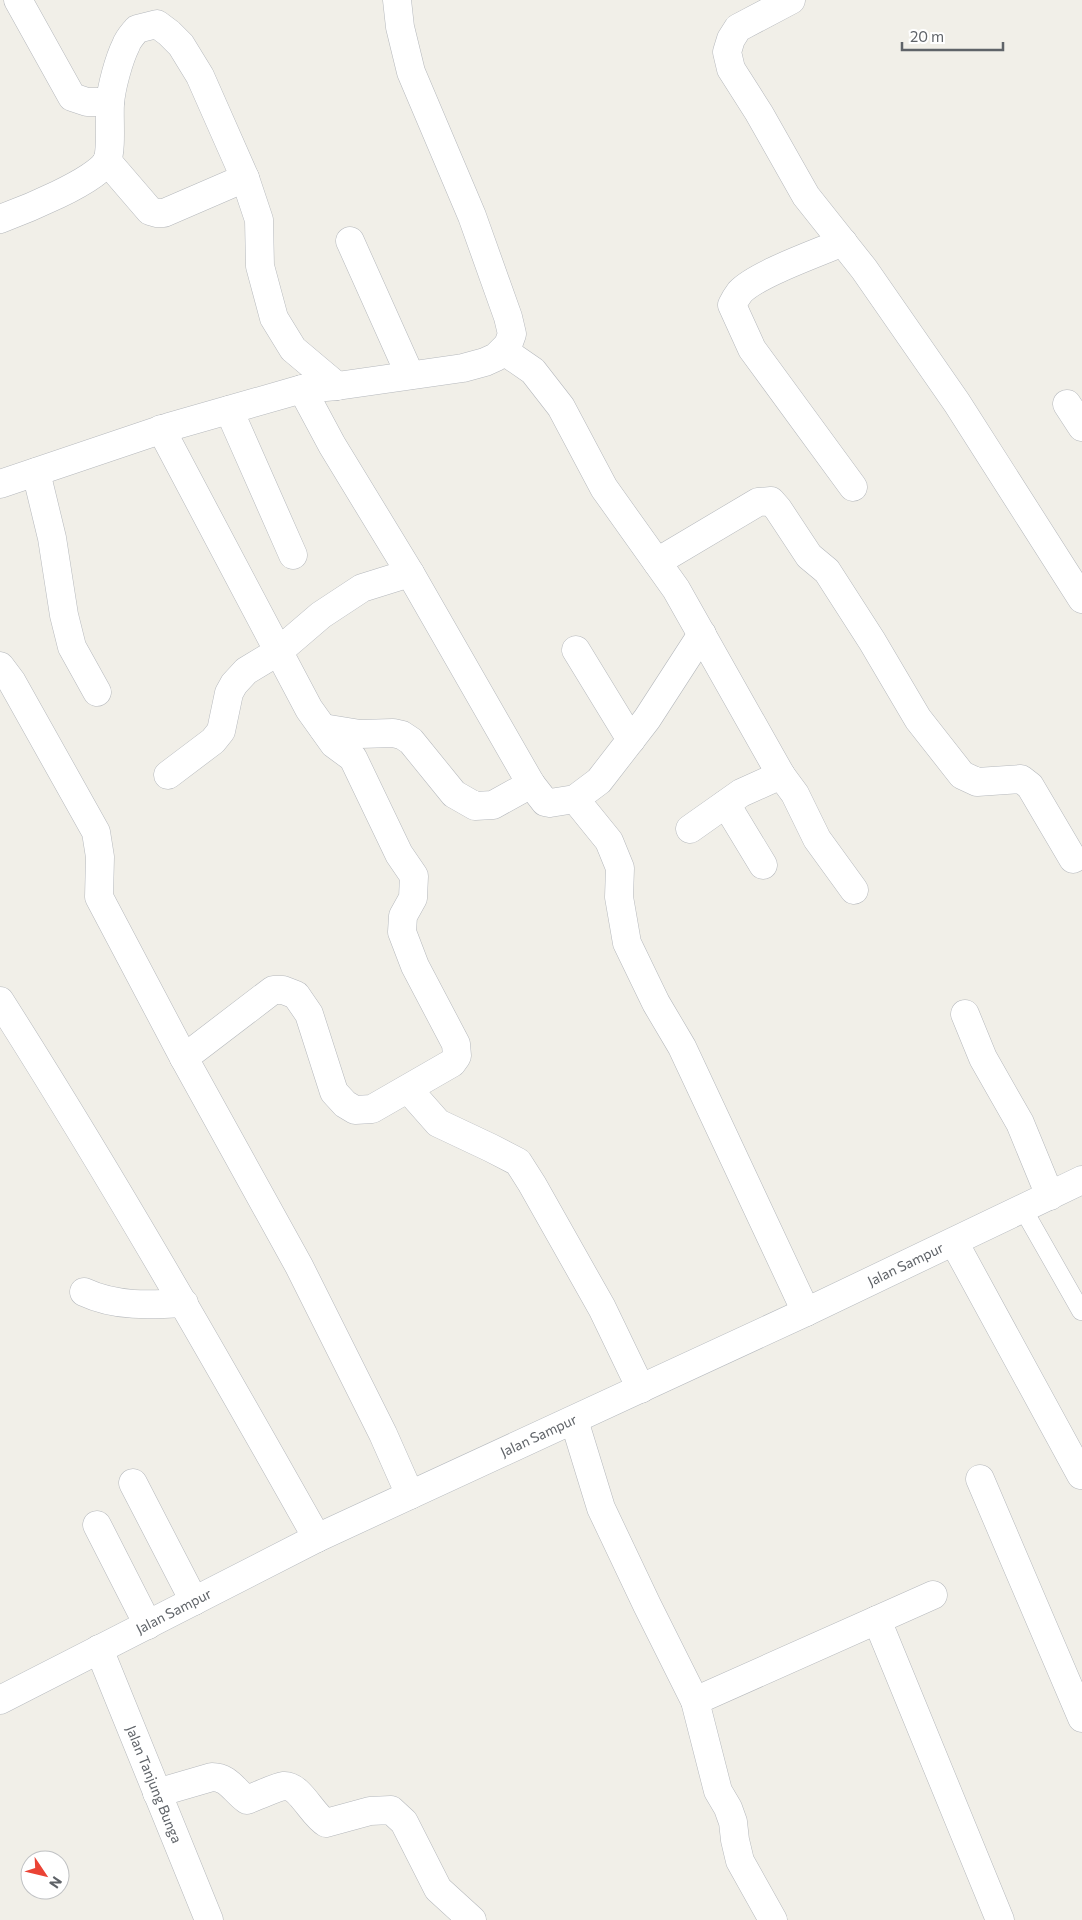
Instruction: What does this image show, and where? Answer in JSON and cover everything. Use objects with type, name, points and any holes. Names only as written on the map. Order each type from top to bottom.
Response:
[{"type":"street","points":[[18,0],[72,97],[87,102],[110,102]]},
{"type":"street","points":[[0,484],[161,429],[302,389],[337,386],[472,366],[496,357],[504,351],[512,334],[508,317],[472,216],[411,72],[400,27],[397,0]]},
{"type":"street","points":[[791,0],[738,28],[731,39],[727,52],[731,70],[759,113],[806,196],[870,276],[957,403],[1080,591]]},
{"type":"street","points":[[0,219],[40,204],[98,171],[107,161],[110,132],[110,102],[126,44],[136,29],[157,24],[181,45],[200,76],[245,178],[259,220],[260,266],[274,318],[293,349],[337,386]]},
{"type":"street","points":[[107,161],[150,211],[157,213],[164,213],[245,178]]},
{"type":"street","points":[[350,241],[410,375]]},
{"type":"street","points":[[843,242],[770,274],[746,287],[739,293],[732,305],[752,349],[853,487]]},
{"type":"street","points":[[504,351],[533,371],[561,407],[604,488],[676,589],[781,775],[795,794],[817,839],[854,890]]},
{"type":"street","points":[[302,389],[332,445],[410,573],[531,784],[545,802],[550,804],[576,799],[600,781],[647,719],[702,634]]},
{"type":"street","points":[[1067,404],[1082,427]]},
{"type":"street","points":[[229,410],[292,555]]},
{"type":"street","points":[[161,429],[309,709],[334,744],[353,758],[399,854],[414,876],[413,898],[403,916],[402,932],[415,966],[456,1044],[457,1056],[452,1063],[372,1109],[355,1110],[345,1104],[334,1092],[309,1014],[296,995],[283,990],[273,990],[184,1058]]},
{"type":"street","points":[[36,472],[52,538],[64,615],[72,647],[97,692]]},
{"type":"street","points":[[657,562],[758,502],[771,501],[809,556],[827,571],[918,718],[962,775],[977,782],[1021,779],[1030,786],[1073,859]]},
{"type":"street","points":[[168,775],[212,741],[221,731],[229,693],[234,684],[246,671],[279,651],[321,615],[362,588],[410,573]]},
{"type":"street","points":[[576,650],[631,740]]},
{"type":"street","points":[[0,666],[12,682],[96,832],[100,857],[99,897],[184,1058],[299,1266],[383,1434],[410,1495]]},
{"type":"street","points":[[323,728],[360,734],[393,733],[402,735],[412,741],[454,794],[475,806],[493,805],[531,784]]},
{"type":"street","points":[[690,829],[741,793],[781,775]]},
{"type":"street","points":[[576,799],[609,841],[620,868],[619,897],[627,943],[656,1003],[682,1047],[806,1312]]},
{"type":"street","points":[[726,804],[763,865]]},
{"type":"street","points":[[0,1001],[110,1176],[317,1538]]},
{"type":"street","points":[[965,1014],[983,1058],[1020,1123],[1050,1196]]},
{"type":"street","points":[[408,1089],[438,1123],[518,1162],[602,1308],[642,1389]]},
{"type":"street","name":"Jalan Sampur","points":[[0,1700],[317,1538],[642,1389],[1082,1180]]},
{"type":"street","points":[[954,1242],[1081,1475]]},
{"type":"street","points":[[84,1292],[102,1299],[139,1305],[184,1303]]},
{"type":"street","points":[[574,1420],[601,1508],[695,1701],[718,1791],[728,1808],[733,1822],[740,1861],[773,1920]]},
{"type":"street","points":[[980,1479],[1082,1718]]},
{"type":"street","points":[[133,1483],[194,1601]]},
{"type":"street","points":[[97,1525],[148,1624]]},
{"type":"street","points":[[695,1701],[934,1595]]},
{"type":"street","points":[[877,1620],[1000,1920]]},
{"type":"street","name":"Jalan Tanjung Bunga","points":[[99,1649],[209,1920]]},
{"type":"street","points":[[157,1793],[212,1777],[220,1777],[233,1786],[247,1800],[284,1786],[297,1791],[314,1813],[326,1823],[370,1812],[391,1810],[404,1822],[438,1889],[472,1920]]},
{"type":"lane","points":[[1023,1209],[1081,1311]]}]
